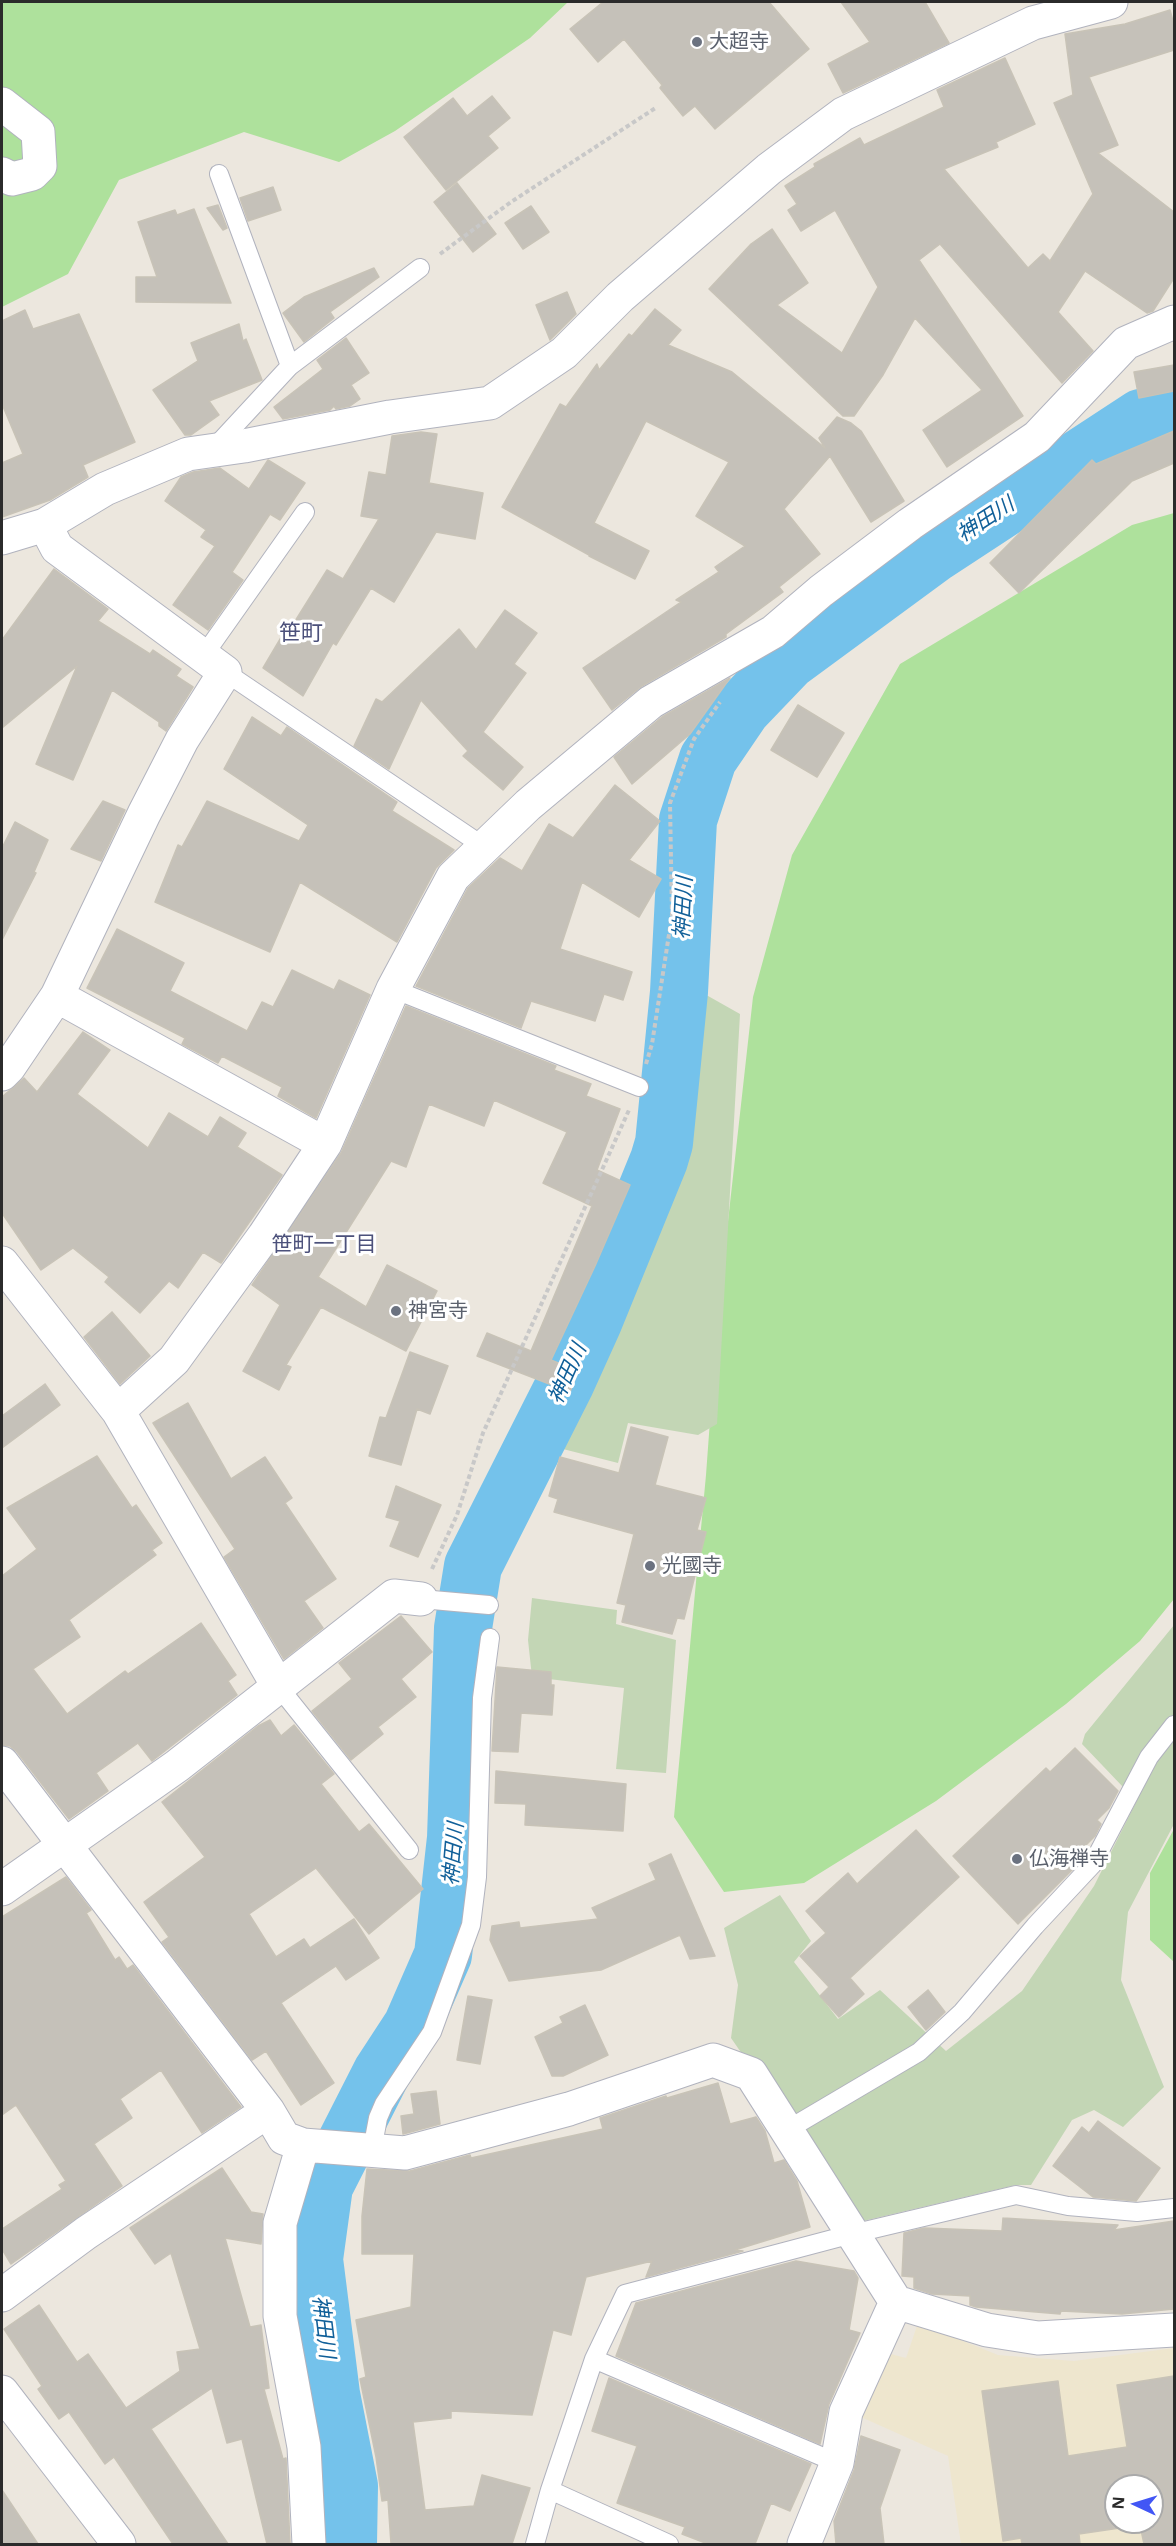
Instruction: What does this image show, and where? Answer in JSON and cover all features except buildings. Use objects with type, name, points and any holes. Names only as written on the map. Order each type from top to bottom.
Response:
[{"type":"street","points":[[2,538],[45,525],[105,489],[188,454],[390,417],[490,403],[564,352],[620,297],[743,192],[843,114],[1033,23],[1111,2]]},
{"type":"street","points":[[2,104],[38,132],[40,166],[32,174],[12,179],[2,174]]},
{"type":"street","points":[[118,1411],[174,1360],[264,1236],[325,1144],[393,989],[453,877],[483,846],[528,805],[651,702],[772,632],[892,537],[1037,437],[1126,343],[1174,322]]},
{"type":"street","points":[[2,1074],[57,996],[182,740],[214,663],[57,548],[45,525]]},
{"type":"street","points":[[57,996],[325,1144]]},
{"type":"street","points":[[2,1263],[118,1411],[278,1686]]},
{"type":"street","points":[[2,1889],[177,1767],[394,1596],[432,1600]]},
{"type":"street","points":[[2,1763],[268,2111],[285,2138],[310,2146],[405,2152],[569,2109],[713,2060],[751,2074],[896,2302],[987,2330],[1038,2338],[1174,2330]]},
{"type":"street","points":[[2,2295],[86,2233],[268,2111]]},
{"type":"street","points":[[309,2544],[304,2447],[280,2316],[280,2223],[310,2146]]},
{"type":"street","points":[[804,2544],[837,2463],[846,2412],[896,2302]]},
{"type":"street","points":[[2,2392],[119,2544]]},
{"type":"lane","points":[[219,174],[290,366]]},
{"type":"lane","points":[[211,451],[290,366],[420,268]]},
{"type":"lane","points":[[305,512],[214,663],[483,846]]},
{"type":"lane","points":[[393,989],[639,1087]]},
{"type":"lane","points":[[432,1600],[489,1605]]},
{"type":"lane","points":[[365,2150],[384,2104],[432,2032],[471,1925],[478,1865],[482,1698],[490,1638]]},
{"type":"lane","points":[[278,1686],[409,1850]]},
{"type":"lane","points":[[787,2130],[920,2052],[962,2012],[1092,1865],[1149,1757],[1174,1725]]},
{"type":"lane","points":[[535,2544],[550,2490],[594,2359],[625,2294],[852,2234],[1016,2195],[1068,2206],[1137,2212],[1174,2208]]},
{"type":"lane","points":[[594,2359],[837,2463]]},
{"type":"lane","points":[[550,2490],[669,2544]]},
{"type":"path","points":[[420,268],[511,202],[657,107]]},
{"type":"path","points":[[432,1600],[434,1563],[457,1515],[483,1433],[639,1087],[652,1044],[672,915],[670,803],[694,739],[725,694]]},
{"type":"shaded area","points":[[918,2323],[998,2355],[1074,2361],[1174,2348],[1174,2544],[961,2544],[948,2456],[861,2417],[887,2353],[906,2358]]},
{"type":"green space","points":[[2,2],[568,2],[530,38],[395,131],[339,162],[244,132],[119,180],[68,274],[2,307]]},
{"type":"green space","points":[[1174,513],[1174,1599],[1140,1641],[1066,1704],[936,1801],[804,1883],[724,1892],[674,1817],[706,1475],[718,1311],[753,997],[792,855],[900,664],[1132,525]]},
{"type":"green space","points":[[701,992],[740,1014],[717,1424],[698,1435],[628,1423],[618,1463],[559,1448],[658,1229]]},
{"type":"green space","points":[[532,1598],[617,1610],[616,1624],[676,1640],[666,1773],[616,1769],[624,1688],[532,1677],[528,1640]]},
{"type":"green space","points":[[1174,1625],[1174,1717],[1123,1787],[1082,1744],[1085,1734]]},
{"type":"green space","points":[[1174,1740],[1174,1824],[1128,1912],[1121,1980],[1164,2087],[1123,2127],[1094,2110],[1072,2120],[1031,2185],[1016,2185],[859,2222],[731,2038],[738,1985],[724,1928],[780,1895],[811,1941],[794,1962],[838,2019],[880,1990],[946,2051],[1022,1991],[1094,1886],[1156,1762]]},
{"type":"green space","points":[[1174,1829],[1174,1962],[1150,1940],[1150,1873]]},
{"type":"waterway","name":"神田川","points":[[348,2544],[349,2486],[331,2394],[314,2259],[324,2186],[382,2072],[412,2026],[443,1955],[456,1838],[463,1628],[473,1566],[565,1384],[593,1322],[664,1143],[679,992],[688,820],[708,759],[742,709],[788,661],[935,553],[1141,418],[1174,410]]},
{"type":"place","name":"大超寺","points":[[697,42]]},
{"type":"place","name":"神宮寺","points":[[396,1311]]},
{"type":"place","name":"光國寺","points":[[650,1566]]},
{"type":"place","name":"仏海禅寺","points":[[1017,1859]]},
{"type":"district","name":"笹町","points":[[301,634]]},
{"type":"district","name":"笹町一丁目","points":[[324,1245]]}]
